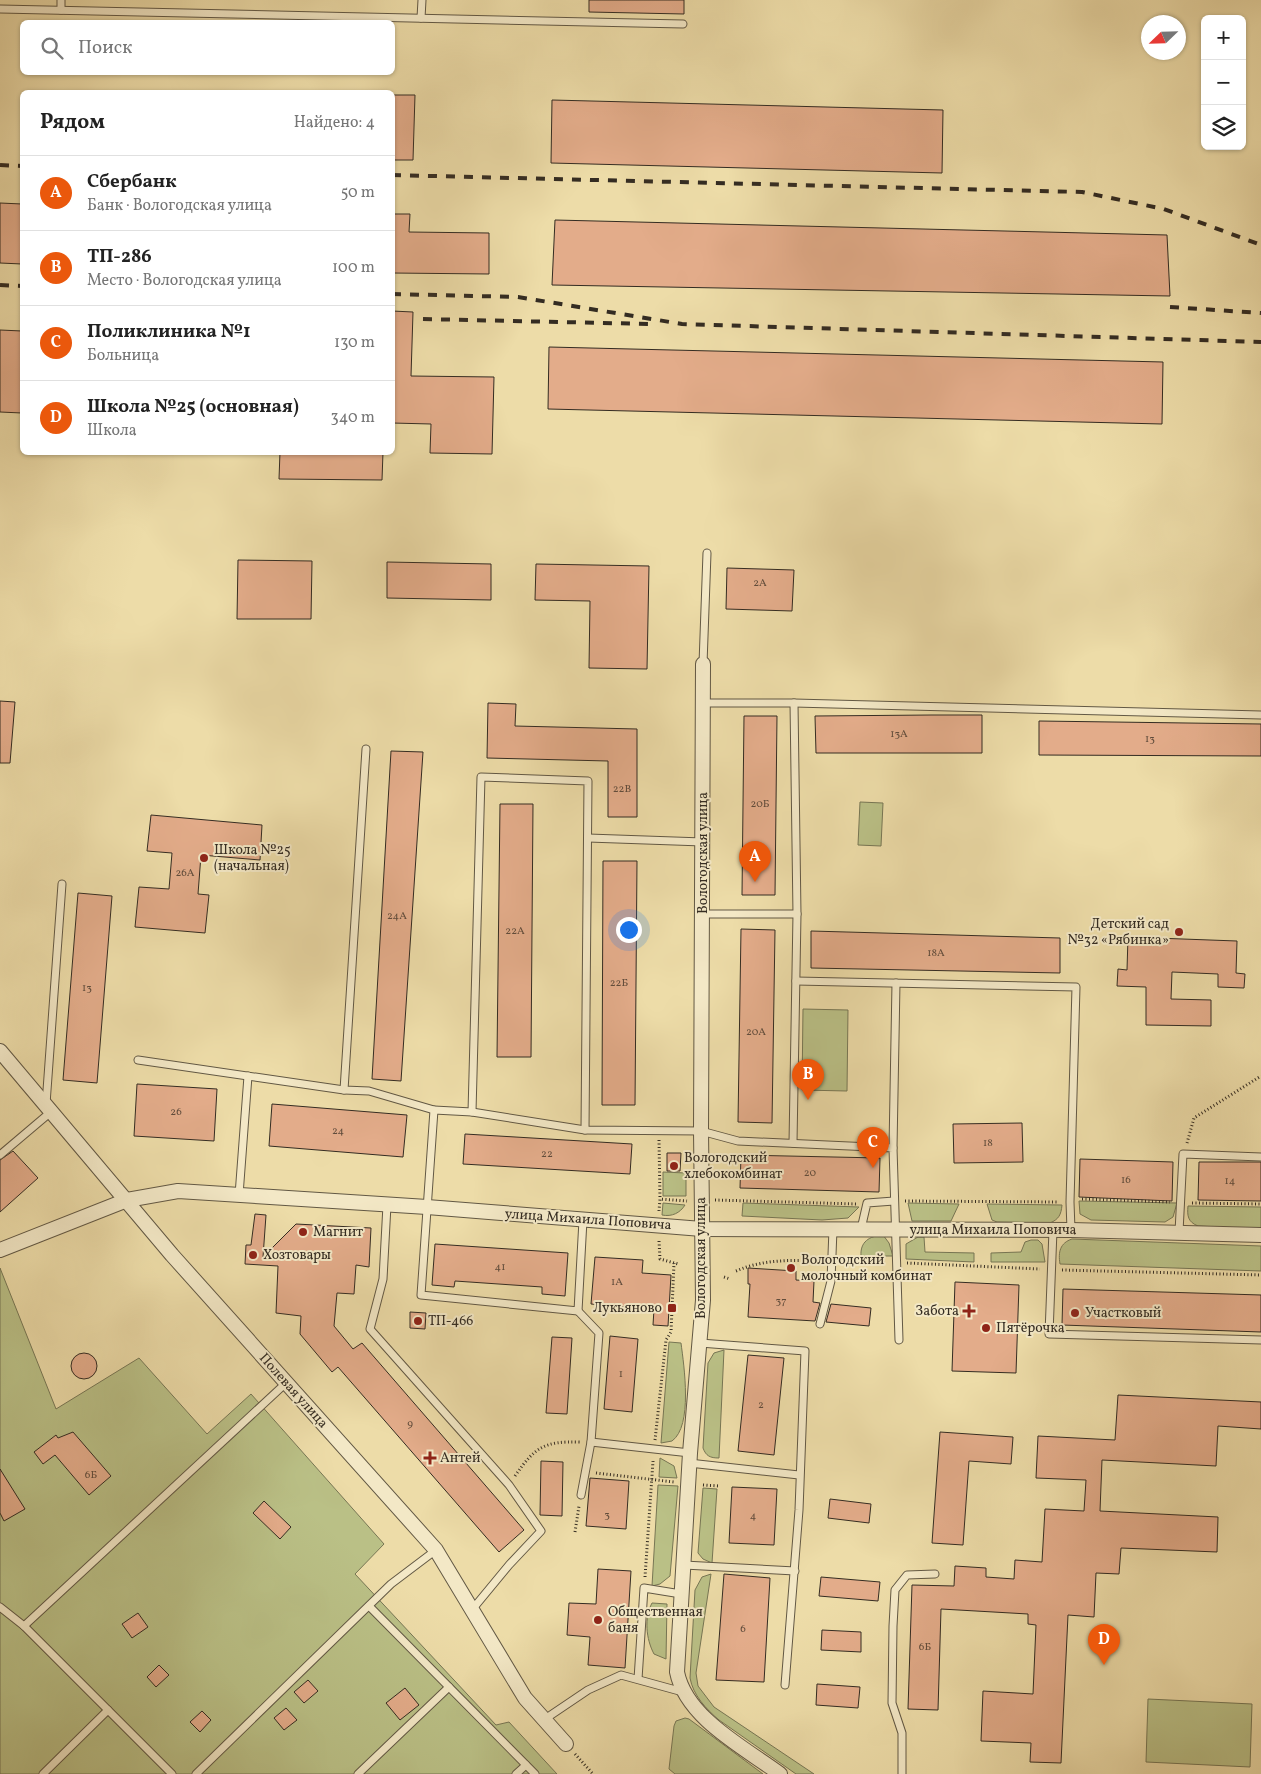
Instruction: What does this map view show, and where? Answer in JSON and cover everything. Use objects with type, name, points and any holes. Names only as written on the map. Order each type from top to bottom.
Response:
[{"type":"street","name":"Вологодская улица","points":[[703,664],[701,1131],[703,1300],[690,1458],[677,1660],[679,1683],[690,1703],[710,1723],[780,1774]]},
{"type":"street","name":"Полевая улица","points":[[0,1051],[172,1255],[436,1550],[471,1612],[525,1698],[566,1744]]},
{"type":"street","name":"улица Михаила Поповича","points":[[0,1250],[127,1200],[178,1191],[702,1229],[1071,1230],[1261,1235]]},
{"type":"lane","points":[[61,0],[61,10]]},
{"type":"lane","points":[[421,18],[422,0]]},
{"type":"lane","points":[[0,8],[683,24]]},
{"type":"lane","points":[[703,664],[707,553]]},
{"type":"lane","points":[[702,703],[794,702],[1261,715]]},
{"type":"lane","points":[[793,1143],[797,914],[794,702]]},
{"type":"lane","points":[[344,1090],[366,749]]},
{"type":"lane","points":[[472,1112],[481,777],[588,781],[585,1130]]},
{"type":"lane","points":[[588,838],[703,842]]},
{"type":"lane","points":[[0,1155],[49,1108],[62,884]]},
{"type":"lane","points":[[703,914],[797,914]]},
{"type":"lane","points":[[796,981],[1076,987],[1070,1202],[1071,1230]]},
{"type":"lane","points":[[896,983],[893,1148],[899,1340]]},
{"type":"lane","points":[[138,1060],[344,1090],[369,1091],[434,1110],[472,1112],[585,1130],[701,1131],[738,1141],[893,1148]]},
{"type":"lane","points":[[239,1195],[248,1076]]},
{"type":"lane","points":[[434,1110],[421,1296],[578,1311],[599,1333],[591,1442],[581,1495]]},
{"type":"lane","points":[[1179,1232],[1183,1154],[1261,1157]]},
{"type":"lane","points":[[860,1229],[867,1203],[894,1201]]},
{"type":"lane","points":[[387,1205],[383,1279],[370,1329],[509,1484],[541,1531],[509,1565],[471,1612]]},
{"type":"lane","points":[[578,1311],[583,1220]]},
{"type":"lane","points":[[820,1324],[831,1281],[833,1229]]},
{"type":"lane","points":[[1053,1230],[1049,1334],[1261,1340]]},
{"type":"lane","points":[[700,1343],[805,1351],[795,1571],[785,1685]]},
{"type":"lane","points":[[24,1626],[286,1383]]},
{"type":"lane","points":[[591,1442],[654,1450],[690,1458],[800,1475]]},
{"type":"lane","points":[[196,1774],[391,1584],[436,1550]]},
{"type":"lane","points":[[684,1565],[795,1571]]},
{"type":"lane","points":[[902,1774],[902,1733],[892,1703],[892,1626],[896,1590],[908,1575],[934,1574]]},
{"type":"lane","points":[[638,1679],[644,1588],[681,1594]]},
{"type":"lane","points":[[369,1606],[535,1774]]},
{"type":"lane","points":[[0,1607],[24,1626],[172,1774]]},
{"type":"lane","points":[[545,1719],[604,1682],[621,1675],[684,1692]]},
{"type":"lane","points":[[358,1774],[449,1687]]},
{"type":"lane","points":[[43,1774],[108,1710]]},
{"type":"lane","points":[[516,1774],[526,1765]]},
{"type":"path","points":[[1183,1154],[1194,1118],[1261,1076]]},
{"type":"path","points":[[658,1131],[659,1216]]},
{"type":"path","points":[[660,1199],[689,1202]]},
{"type":"path","points":[[894,1201],[1070,1202],[1074,1199],[1261,1204]]},
{"type":"path","points":[[715,1200],[867,1203]]},
{"type":"path","points":[[644,1588],[654,1450],[666,1340],[671,1332],[676,1263],[660,1259],[659,1239]]},
{"type":"path","points":[[736,1271],[753,1264],[782,1260],[1261,1276]]},
{"type":"path","points":[[724,1278],[730,1279]]},
{"type":"path","points":[[509,1484],[539,1447],[564,1442],[591,1442]]},
{"type":"path","points":[[585,1471],[678,1483]]},
{"type":"path","points":[[700,1485],[720,1486]]},
{"type":"path","points":[[575,1532],[581,1495]]},
{"type":"path","points":[[566,1744],[593,1774]]},
{"type":"green space","points":[[860,802],[883,803],[881,846],[858,845]]},
{"type":"green space","points":[[803,1009],[848,1010],[847,1091],[802,1090]]},
{"type":"green space","points":[[663,1172],[686,1173],[686,1196],[663,1196]]},
{"type":"green space","points":[[1079,1201],[1177,1203],[1173,1217],[1165,1222],[1091,1220],[1080,1214]]},
{"type":"green space","points":[[663,1203],[685,1205],[675,1214],[662,1215]]},
{"type":"green space","points":[[743,1203],[859,1207],[848,1218],[822,1220],[742,1216]]},
{"type":"green space","points":[[908,1203],[959,1204],[951,1221],[912,1221]]},
{"type":"green space","points":[[987,1204],[1062,1205],[1059,1216],[1050,1223],[997,1222],[992,1220]]},
{"type":"green space","points":[[1188,1206],[1261,1207],[1261,1229],[1198,1226],[1192,1223],[1189,1218]]},
{"type":"green space","points":[[883,1235],[889,1243],[893,1256],[861,1256],[862,1247],[866,1241]]},
{"type":"green space","points":[[918,1237],[924,1237],[925,1252],[974,1253],[974,1262],[906,1259],[906,1244]]},
{"type":"green space","points":[[1072,1239],[1261,1246],[1261,1271],[1060,1264],[1061,1248]]},
{"type":"green space","points":[[1038,1240],[1042,1244],[1045,1262],[991,1262],[991,1253],[1021,1252],[1025,1242]]},
{"type":"green space","points":[[0,1268],[56,1409],[139,1358],[207,1434],[251,1394],[384,1544],[355,1574],[496,1725],[509,1722],[557,1774],[0,1774]]},
{"type":"green space","points":[[669,1342],[681,1343],[686,1395],[685,1409],[679,1433],[672,1441],[661,1443]]},
{"type":"green space","points":[[724,1350],[719,1458],[716,1458],[707,1455],[703,1448],[708,1363],[714,1353]]},
{"type":"green space","points":[[660,1458],[674,1466],[677,1478],[659,1477]]},
{"type":"green space","points":[[658,1485],[678,1486],[670,1576],[660,1584],[652,1586]]},
{"type":"green space","points":[[703,1488],[717,1489],[712,1563],[703,1559],[698,1553]]},
{"type":"green space","points":[[711,1574],[696,1673],[698,1686],[714,1707],[814,1774],[796,1774],[719,1720],[697,1696],[690,1678],[695,1590],[702,1577]]},
{"type":"green space","points":[[652,1603],[667,1604],[666,1659],[654,1654],[649,1642],[647,1622]]},
{"type":"green space","points":[[1148,1699],[1252,1704],[1250,1767],[1146,1762]]},
{"type":"green space","points":[[685,1718],[689,1719],[763,1774],[675,1774],[669,1769],[674,1726],[676,1721]]},
{"type":"building","points":[[589,0],[684,0],[684,14],[589,12]]},
{"type":"building","points":[[395,95],[415,95],[413,160],[395,160]]},
{"type":"building","points":[[552,100],[943,110],[942,173],[551,163]]},
{"type":"building","points":[[0,203],[20,204],[20,264],[0,263]]},
{"type":"building","points":[[395,214],[410,214],[409,232],[489,233],[489,274],[395,273]]},
{"type":"building","points":[[555,220],[1167,235],[1170,296],[552,285]]},
{"type":"building","points":[[395,311],[413,312],[411,376],[494,377],[492,454],[430,453],[431,424],[395,423]]},
{"type":"building","points":[[0,330],[20,331],[20,413],[0,412]]},
{"type":"building","points":[[549,347],[1163,362],[1162,424],[548,409]]},
{"type":"building","points":[[280,455],[383,455],[382,480],[279,479]]},
{"type":"building","points":[[238,560],[312,561],[311,619],[237,619]]},
{"type":"building","points":[[387,562],[491,564],[491,600],[387,598]]},
{"type":"building","points":[[536,564],[649,566],[647,669],[589,668],[590,601],[535,600]]},
{"type":"building","points":[[727,568],[794,570],[792,611],[726,609]]},
{"type":"building","points":[[0,701],[15,702],[10,763],[0,763]]},
{"type":"building","points":[[488,703],[516,704],[515,726],[637,729],[637,817],[608,817],[608,761],[487,758]]},
{"type":"building","points":[[982,715],[982,753],[816,753],[815,716]]},
{"type":"building","points":[[744,716],[777,716],[775,895],[742,895]]},
{"type":"building","points":[[1039,721],[1261,724],[1261,756],[1039,755]]},
{"type":"building","points":[[391,751],[423,752],[401,1081],[372,1079]]},
{"type":"building","points":[[500,804],[533,804],[531,1057],[497,1057]]},
{"type":"building","points":[[151,815],[262,825],[260,860],[201,855],[198,894],[209,895],[205,933],[135,927],[139,887],[169,889],[172,853],[147,851]]},
{"type":"building","points":[[603,861],[637,861],[635,1105],[602,1105]]},
{"type":"building","points":[[78,893],[112,896],[97,1083],[63,1080]]},
{"type":"building","points":[[741,929],[775,930],[772,1123],[738,1122]]},
{"type":"building","points":[[811,931],[1060,938],[1060,973],[811,968]]},
{"type":"building","points":[[1128,937],[1237,941],[1236,973],[1245,974],[1244,988],[1218,987],[1218,974],[1172,972],[1171,999],[1211,1000],[1211,1026],[1146,1025],[1146,987],[1117,986],[1118,969],[1127,970]]},
{"type":"building","points":[[137,1084],[217,1089],[214,1141],[134,1136]]},
{"type":"building","points":[[272,1104],[407,1115],[403,1157],[269,1146]]},
{"type":"building","points":[[1022,1123],[1023,1162],[954,1163],[953,1124]]},
{"type":"building","points":[[465,1134],[632,1144],[630,1174],[463,1164]]},
{"type":"building","points":[[13,1151],[38,1178],[0,1212],[0,1160]]},
{"type":"building","name":"Вологодский хлебокомбинат","points":[[667,1153],[681,1153],[680,1171],[667,1171]]},
{"type":"building","points":[[741,1155],[880,1158],[879,1192],[740,1188]]},
{"type":"building","points":[[1080,1159],[1173,1162],[1172,1201],[1079,1197]]},
{"type":"building","points":[[1199,1162],[1261,1162],[1261,1201],[1198,1200]]},
{"type":"building","points":[[255,1214],[266,1215],[263,1257],[296,1224],[371,1228],[369,1267],[356,1265],[354,1294],[337,1293],[334,1326],[353,1349],[362,1343],[524,1530],[499,1552],[338,1367],[332,1372],[300,1334],[301,1316],[276,1313],[278,1266],[245,1264],[246,1245],[251,1245]]},
{"type":"building","points":[[435,1244],[568,1253],[565,1296],[542,1294],[542,1287],[455,1281],[454,1287],[432,1285]]},
{"type":"building","points":[[595,1257],[643,1260],[642,1273],[671,1275],[668,1326],[653,1325],[654,1309],[591,1304]]},
{"type":"building","points":[[748,1268],[796,1271],[796,1280],[814,1281],[813,1302],[820,1303],[815,1321],[748,1317],[750,1284],[748,1284]]},
{"type":"building","name":"Пятёрочка","points":[[955,1282],[1019,1285],[1016,1373],[952,1371]]},
{"type":"building","points":[[1063,1289],[1261,1295],[1261,1332],[1062,1325]]},
{"type":"building","points":[[831,1304],[871,1308],[869,1326],[826,1322]]},
{"type":"building","name":"ТП-466","points":[[410,1312],[426,1313],[425,1329],[410,1328]]},
{"type":"building","points":[[610,1336],[638,1339],[632,1412],[604,1409]]},
{"type":"building","points":[[552,1337],[572,1338],[567,1414],[546,1413]]},
{"type":"building","points":[[84,1353],[93,1357],[97,1366],[93,1375],[84,1379],[75,1375],[71,1366],[75,1357]]},
{"type":"building","points":[[748,1355],[784,1358],[774,1455],[738,1451]]},
{"type":"building","points":[[1118,1395],[1261,1402],[1261,1429],[1218,1426],[1216,1466],[1102,1460],[1100,1511],[1218,1517],[1217,1552],[1121,1548],[1119,1574],[1096,1573],[1094,1617],[1068,1615],[1061,1763],[1030,1762],[1031,1743],[981,1741],[983,1691],[1033,1694],[1036,1625],[1028,1624],[1028,1614],[941,1609],[938,1710],[908,1709],[912,1585],[954,1586],[955,1566],[986,1568],[986,1577],[1014,1579],[1015,1560],[1042,1562],[1045,1509],[1084,1511],[1086,1480],[1036,1478],[1038,1436],[1115,1440]]},
{"type":"building","points":[[73,1432],[111,1476],[89,1495],[55,1455],[43,1464],[34,1452],[56,1435],[58,1438]]},
{"type":"building","points":[[940,1432],[1013,1437],[1011,1464],[969,1461],[963,1545],[932,1543]]},
{"type":"building","points":[[541,1461],[563,1462],[562,1516],[540,1515]]},
{"type":"building","points":[[0,1469],[25,1509],[4,1521],[0,1513]]},
{"type":"building","points":[[590,1478],[629,1481],[626,1529],[586,1526]]},
{"type":"building","points":[[732,1487],[777,1489],[774,1545],[729,1543]]},
{"type":"building","points":[[830,1499],[871,1504],[869,1523],[828,1518]]},
{"type":"building","points":[[264,1501],[291,1527],[280,1539],[253,1513]]},
{"type":"building","name":"Общественная баня","points":[[598,1569],[631,1571],[625,1668],[588,1665],[590,1637],[567,1635],[569,1603],[596,1604]]},
{"type":"building","points":[[724,1574],[770,1578],[764,1682],[716,1680]]},
{"type":"building","points":[[821,1577],[880,1582],[878,1601],[819,1596]]},
{"type":"building","points":[[138,1613],[148,1627],[132,1638],[122,1624]]},
{"type":"building","points":[[822,1630],[861,1632],[861,1652],[821,1650]]},
{"type":"building","points":[[159,1665],[169,1675],[156,1687],[147,1677]]},
{"type":"building","points":[[308,1680],[318,1691],[304,1703],[294,1692]]},
{"type":"building","points":[[817,1684],[860,1687],[858,1708],[816,1705]]},
{"type":"building","points":[[405,1688],[419,1705],[400,1720],[386,1703]]},
{"type":"building","points":[[286,1708],[297,1720],[284,1730],[274,1718]]},
{"type":"building","points":[[202,1711],[211,1720],[200,1732],[190,1722]]},
{"type":"railway","points":[[0,165],[20,166]]},
{"type":"railway","points":[[395,175],[1082,192],[1164,209],[1261,245]]},
{"type":"railway","points":[[0,285],[20,286]]},
{"type":"railway","points":[[395,294],[518,297],[682,324],[1261,342]]},
{"type":"railway","points":[[1170,307],[1261,313]]},
{"type":"railway","points":[[423,319],[650,324]]},
{"type":"place","name":"Школа №25 (начальная)","points":[[204,858]]},
{"type":"place","name":"Сбербанк","points":[[755,882]]},
{"type":"place","name":"Детский сад №32 «Рябинка»","points":[[1179,932]]},
{"type":"place","name":"ТП-286","points":[[808,1100]]},
{"type":"place","name":"Вологодский хлебокомбинат","points":[[674,1166]]},
{"type":"place","name":"Поликлиника №1","points":[[873,1168]]},
{"type":"place","name":"Магнит","points":[[303,1232]]},
{"type":"place","name":"Хозтовары","points":[[253,1255]]},
{"type":"place","name":"Вологодский молочный комбинат","points":[[791,1268]]},
{"type":"place","name":"Лукьяново","points":[[672,1308]]},
{"type":"place","name":"Забота","points":[[969,1311]]},
{"type":"place","name":"Участковый","points":[[1075,1313]]},
{"type":"place","name":"ТП-466","points":[[418,1321]]},
{"type":"place","name":"Пятёрочка","points":[[986,1328]]},
{"type":"place","name":"Антей","points":[[430,1458]]},
{"type":"place","name":"Общественная баня","points":[[598,1620]]},
{"type":"place","name":"Школа №25 (основная)","points":[[1104,1665]]}]
